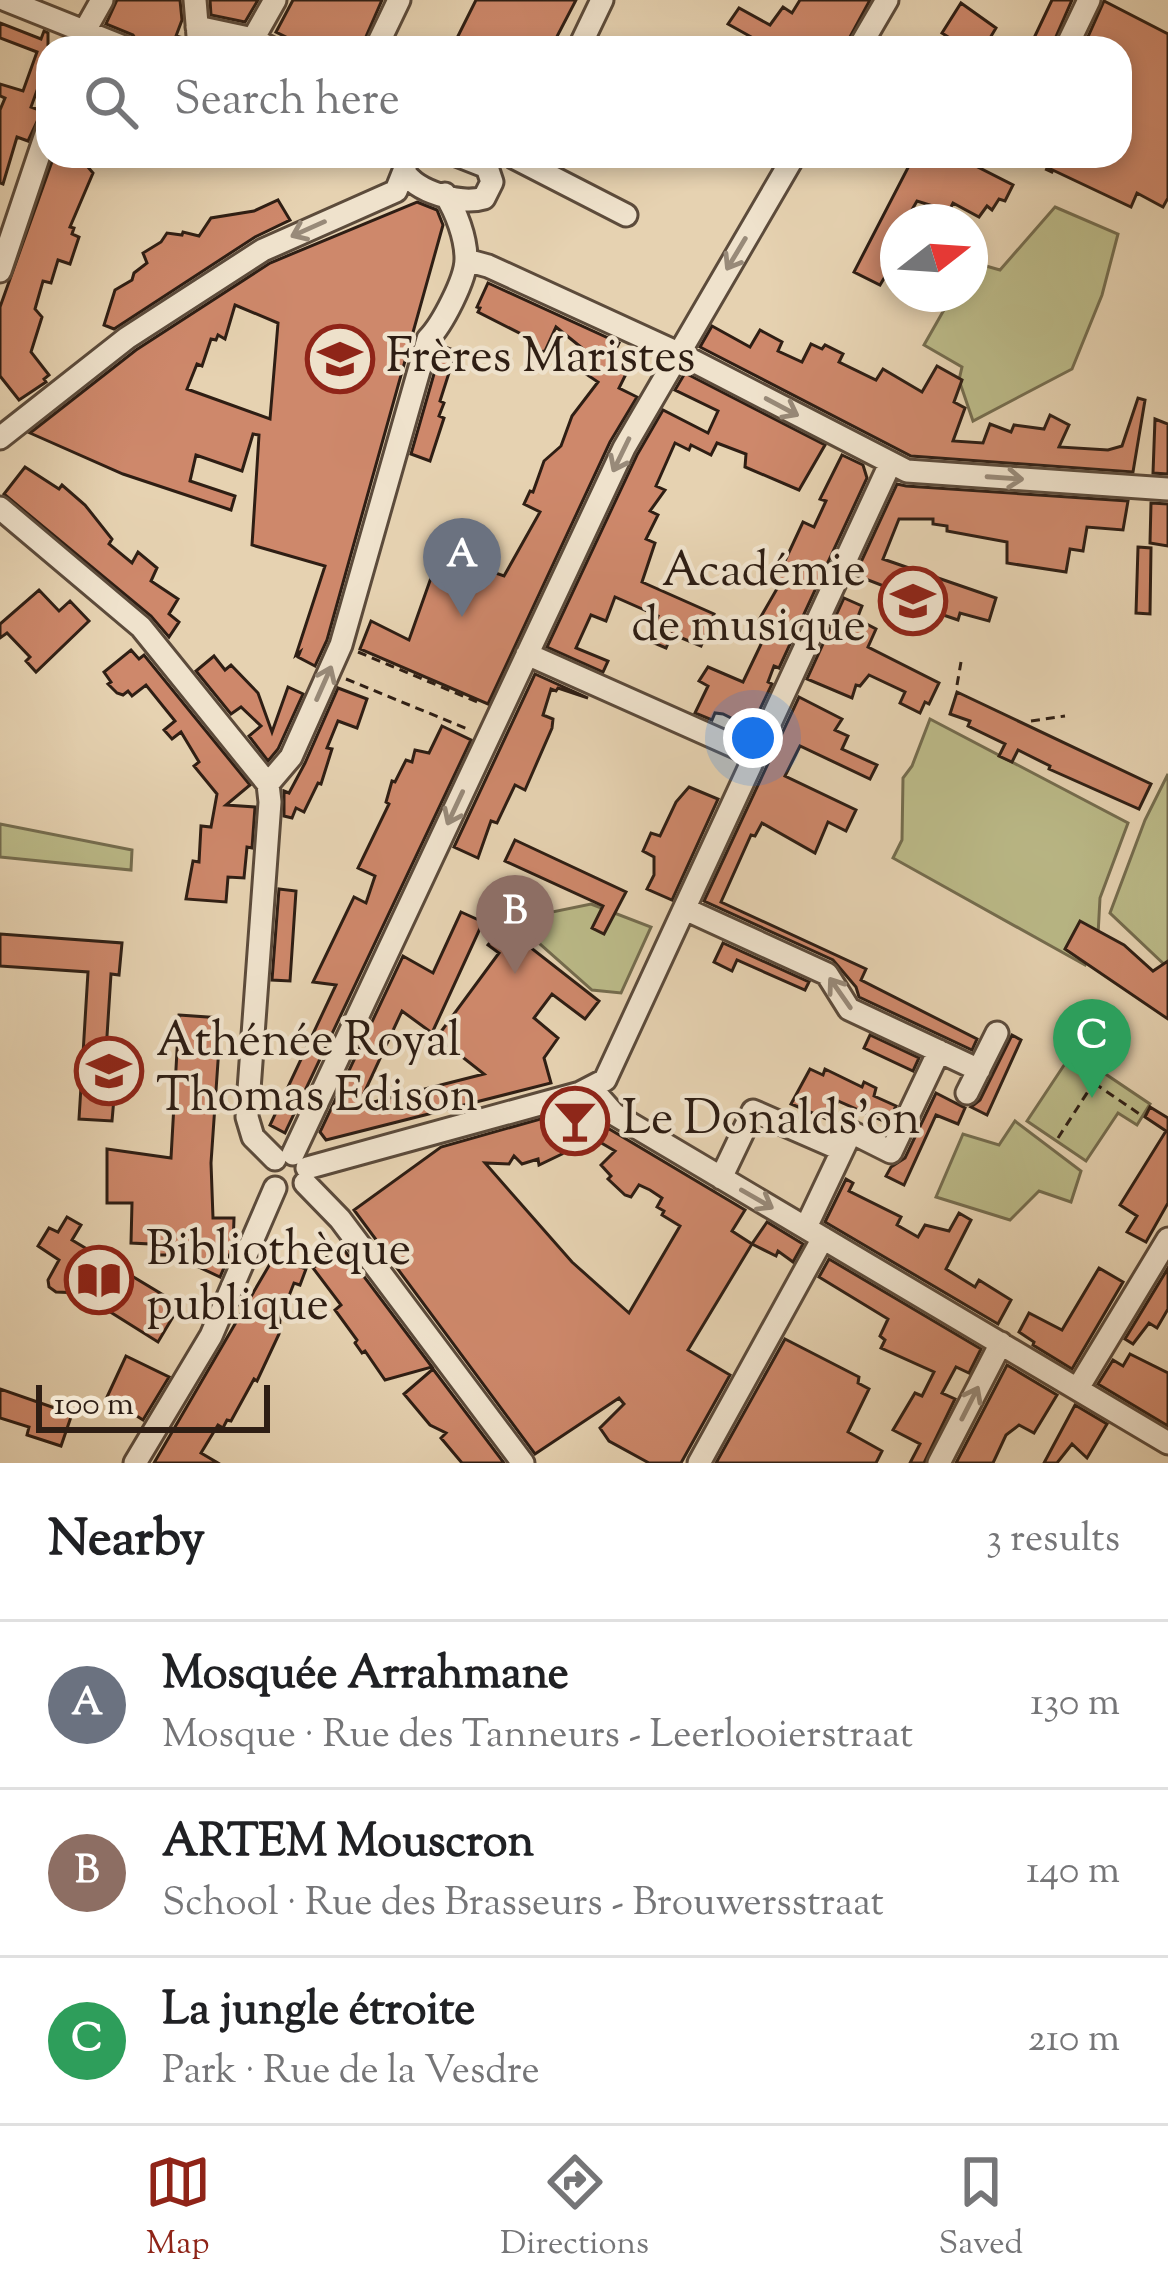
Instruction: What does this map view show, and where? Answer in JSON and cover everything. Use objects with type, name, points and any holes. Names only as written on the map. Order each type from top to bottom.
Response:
[{"type":"street","points":[[6,0],[72,36]]},
{"type":"street","points":[[80,36],[102,0]]},
{"type":"street","points":[[195,0],[198,36]]},
{"type":"street","points":[[264,36],[275,0]]},
{"type":"street","points":[[382,36],[399,0]]},
{"type":"street","points":[[585,36],[602,0]]},
{"type":"street","points":[[866,36],[887,0]]},
{"type":"street","points":[[1072,36],[1089,0]]},
{"type":"street","points":[[0,271],[36,164]]},
{"type":"street","points":[[0,438],[127,338],[263,250],[395,191],[404,168]]},
{"type":"street","points":[[409,168],[414,184],[472,202],[487,194]]},
{"type":"street","points":[[482,168],[491,175],[487,194]]},
{"type":"street","points":[[461,235],[507,168]]},
{"type":"street","points":[[532,168],[626,215]]},
{"type":"street","points":[[295,1166],[624,448],[787,168]]},
{"type":"street","points":[[268,784],[291,757],[341,644],[428,339],[442,325],[466,260],[456,214],[445,194]]},
{"type":"street","points":[[466,260],[678,353],[890,464],[924,472],[1168,489]]},
{"type":"street","points":[[135,1463],[211,1336],[275,1189],[268,1174],[592,1088],[605,1080],[890,464]]},
{"type":"street","points":[[0,508],[141,627],[268,784],[247,1117],[253,1137],[295,1166],[340,1220],[523,1463]]},
{"type":"street","points":[[527,654],[755,756]]},
{"type":"street","points":[[685,909],[827,974],[848,1009],[979,1070]]},
{"type":"street","points":[[967,1094],[997,1033]]},
{"type":"street","points":[[699,1463],[814,1232],[851,1132],[891,1152],[939,1051]]},
{"type":"street","points":[[592,1088],[614,1114],[1168,1443]]},
{"type":"street","points":[[721,1178],[753,1111],[842,1150]]},
{"type":"street","points":[[1078,1388],[1167,1242]]},
{"type":"street","points":[[939,1463],[1000,1342]]},
{"type":"path","points":[[1043,168],[1056,174]]},
{"type":"path","points":[[341,644],[500,712]]},
{"type":"path","points":[[957,686],[961,662]]},
{"type":"path","points":[[329,673],[488,738]]},
{"type":"path","points":[[1031,721],[1065,716]]},
{"type":"path","points":[[1058,1138],[1118,1045]]},
{"type":"path","points":[[1094,1083],[1141,1115]]},
{"type":"shaded area","points":[[1055,207],[1118,234],[1102,295],[1072,369],[973,421],[959,380],[962,367],[924,345],[943,312],[988,312],[988,267],[1000,270]]},
{"type":"shaded area","points":[[930,719],[1128,823],[1100,898],[1098,935],[1085,965],[893,858],[902,840],[903,778]]},
{"type":"shaded area","points":[[1168,774],[1168,968],[1110,913]]},
{"type":"shaded area","points":[[0,824],[132,850],[131,870],[0,857]]},
{"type":"shaded area","points":[[591,904],[651,927],[621,993],[592,990],[513,920]]},
{"type":"shaded area","points":[[1092,1023],[1122,1044],[1104,1073],[1150,1104],[1137,1125],[1118,1113],[1086,1161],[1027,1121]]},
{"type":"shaded area","points":[[1015,1121],[1081,1171],[1071,1202],[1039,1191],[1010,1220],[936,1197],[963,1134],[999,1145]]},
{"type":"building","points":[[117,0],[180,0],[182,20],[176,36],[134,36],[106,24]]},
{"type":"building","points":[[210,0],[258,0],[245,22],[211,15]]},
{"type":"building","points":[[293,0],[382,0],[366,36],[284,36],[276,32]]},
{"type":"building","points":[[476,0],[576,0],[557,36],[458,36]]},
{"type":"building","points":[[800,0],[870,0],[850,36],[750,36],[728,24],[739,8],[770,25],[783,7],[792,13]]},
{"type":"building","points":[[1052,0],[1072,0],[1056,36],[1035,36]]},
{"type":"building","points":[[1104,1],[1168,34],[1168,198],[1163,207],[1137,193],[1131,207],[1048,168],[1132,168],[1132,36],[1088,36]]},
{"type":"building","points":[[961,3],[996,28],[991,36],[942,33]]},
{"type":"building","points":[[0,23],[36,37],[36,52],[0,38]]},
{"type":"building","points":[[36,55],[36,93],[31,107],[36,109],[36,124],[28,141],[17,137],[3,184],[0,110],[5,98],[0,96],[0,84],[23,91]]},
{"type":"building","points":[[50,168],[89,168],[93,173],[70,227],[79,237],[70,264],[58,260],[51,283],[43,281],[35,309],[42,317],[31,352],[49,375],[19,400],[0,376],[0,307]]},
{"type":"building","points":[[908,168],[980,168],[1013,185],[1005,201],[999,199],[992,210],[988,204],[889,204]]},
{"type":"building","points":[[278,200],[290,220],[255,237],[114,329],[104,325],[115,290],[132,280],[147,263],[143,253],[167,233],[199,236],[211,218],[254,211]]},
{"type":"building","name":"Frères Maristes","points":[[417,202],[437,210],[443,225],[327,640],[315,666],[298,657],[300,652],[296,655],[325,566],[252,545],[259,435],[253,434],[242,471],[196,455],[190,481],[235,496],[231,510],[123,474],[30,433],[136,350],[270,263]],"holes":[[[235,305],[278,323],[270,419],[187,389],[211,339],[218,335],[225,339]]]},
{"type":"building","points":[[880,222],[880,285],[854,272]]},
{"type":"building","points":[[488,283],[619,343],[609,363],[626,374],[619,388],[637,397],[610,442],[488,704],[360,649],[371,621],[409,640],[432,575],[470,592],[478,567],[504,576],[540,512],[524,504],[544,461],[561,446],[572,416],[598,382],[580,370],[587,352],[556,327],[545,351],[539,352],[526,345],[529,338],[478,312]]},
{"type":"building","points":[[712,326],[750,347],[760,330],[782,342],[778,351],[802,362],[811,344],[822,349],[825,345],[843,354],[839,362],[876,380],[883,369],[922,392],[937,366],[962,380],[954,402],[965,408],[953,441],[983,443],[990,424],[1011,432],[1014,425],[1044,429],[1050,415],[1069,425],[1059,447],[1108,450],[1122,446],[1138,398],[1145,400],[1133,472],[911,456],[700,347]]},
{"type":"building","points":[[442,346],[456,351],[440,401],[444,403],[439,416],[444,418],[430,461],[411,454]]},
{"type":"building","points":[[685,373],[825,445],[799,490],[745,467],[746,454],[717,443],[711,455],[675,443],[656,486],[665,490],[650,511],[658,515],[646,539],[655,543],[642,582],[714,614],[701,646],[672,634],[666,648],[647,640],[658,616],[615,597],[606,621],[591,615],[576,648],[608,661],[603,672],[547,647],[663,410],[708,433],[718,411],[675,390]]},
{"type":"building","points":[[1155,419],[1168,424],[1168,474],[1153,473]]},
{"type":"building","points":[[842,455],[863,465],[867,478],[779,668],[774,666],[768,682],[772,684],[751,728],[723,714],[715,713],[712,720],[695,713],[708,686],[699,681],[708,667],[743,682],[764,638],[752,632],[778,587],[769,583],[775,565],[784,563],[803,522],[814,527],[826,501],[820,499]]},
{"type":"building","points":[[25,467],[59,489],[62,485],[85,505],[112,539],[109,544],[132,563],[138,552],[157,568],[151,581],[178,599],[169,614],[179,622],[169,637],[151,616],[4,494]]},
{"type":"building","points":[[897,484],[1128,501],[1123,530],[1087,527],[1083,551],[1070,549],[1066,572],[1007,563],[1007,542],[947,531],[947,526],[933,524],[933,519],[899,519],[883,559],[996,598],[989,621],[960,613],[958,620],[905,602],[907,595],[855,575]]},
{"type":"building","points":[[1151,503],[1168,504],[1168,546],[1150,543]]},
{"type":"building","points":[[1138,547],[1151,548],[1150,614],[1136,613]]},
{"type":"building","points":[[39,590],[59,611],[70,601],[89,621],[36,672],[26,661],[30,657],[7,633],[0,638],[0,624]]},
{"type":"building","points":[[844,598],[862,606],[857,619],[876,629],[868,647],[939,683],[920,713],[900,703],[905,692],[869,675],[856,685],[852,698],[807,679]]},
{"type":"building","points":[[131,650],[139,659],[144,655],[250,785],[226,805],[255,807],[244,878],[228,877],[226,902],[186,899],[193,861],[199,862],[201,826],[211,827],[217,794],[194,766],[199,762],[181,732],[172,739],[164,730],[175,721],[146,685],[132,696],[128,691],[117,693],[108,684],[104,672]]},
{"type":"building","points":[[214,656],[225,670],[231,665],[258,693],[272,732],[288,687],[303,694],[268,761],[249,736],[261,726],[241,707],[231,714],[196,671]]},
{"type":"building","points":[[535,674],[588,698],[551,689],[543,715],[553,719],[552,728],[525,790],[515,785],[497,823],[491,821],[478,858],[454,847]]},
{"type":"building","points":[[338,688],[367,699],[357,728],[338,721],[321,784],[304,812],[296,808],[292,818],[284,816],[284,791],[289,793],[305,763]]},
{"type":"building","points":[[957,692],[1151,784],[1139,809],[1018,750],[1012,762],[999,756],[1005,744],[950,714]]},
{"type":"building","points":[[799,697],[842,719],[835,730],[848,736],[842,749],[877,765],[870,779],[800,746],[785,776],[856,810],[846,831],[828,822],[815,853],[762,823],[755,836],[751,835],[721,902],[866,969],[861,980],[977,1039],[972,1050],[859,997],[833,960],[704,901]]},
{"type":"building","points":[[442,726],[471,740],[285,1133],[270,1125],[336,985],[313,982],[354,897],[366,903],[375,876],[358,868],[389,804],[392,781],[406,760],[412,762],[415,750],[429,753]]},
{"type":"building","points":[[689,787],[718,799],[672,900],[647,889],[654,875],[654,857],[643,851],[651,833],[660,836]]},
{"type":"building","points":[[515,840],[626,892],[604,934],[592,928],[603,906],[505,861]]},
{"type":"building","points":[[279,889],[296,891],[290,981],[272,980]]},
{"type":"building","points":[[461,912],[483,922],[432,1033],[402,1011],[358,1106],[484,1074],[437,1037],[499,953],[488,945],[503,926],[599,1001],[585,1019],[552,994],[534,1018],[558,1038],[544,1058],[551,1083],[326,1140],[320,1132],[403,956],[433,973]]},
{"type":"building","points":[[1080,921],[1124,945],[1153,971],[1168,961],[1168,1019],[1065,949]]},
{"type":"building","points":[[0,934],[122,943],[119,975],[111,974],[103,1098],[114,1098],[112,1121],[79,1119],[88,972],[0,966]]},
{"type":"building","points":[[723,943],[809,982],[805,990],[737,960],[732,971],[714,962]]},
{"type":"building","points":[[179,1015],[221,1018],[211,1163],[213,1218],[234,1218],[233,1247],[220,1277],[173,1255],[151,1255],[150,1244],[131,1243],[132,1203],[107,1203],[107,1149],[171,1158]]},
{"type":"building","points":[[870,1035],[919,1058],[913,1071],[864,1048]]},
{"type":"building","points":[[1012,1035],[1021,1040],[987,1115],[971,1107],[980,1100]]},
{"type":"building","points":[[810,1069],[823,1075],[825,1069],[862,1087],[864,1082],[876,1088],[874,1096],[896,1106],[888,1123],[838,1101],[829,1120],[791,1104]]},
{"type":"building","points":[[936,1093],[965,1108],[958,1124],[936,1115],[904,1185],[886,1176],[905,1158]]},
{"type":"building","points":[[585,1107],[606,1127],[745,1210],[732,1231],[752,1244],[688,1350],[730,1375],[681,1463],[649,1463],[609,1441],[600,1428],[624,1404],[619,1398],[535,1454],[354,1210],[441,1147],[551,1116],[562,1154],[539,1165],[538,1159],[522,1164],[514,1156],[509,1164],[485,1163],[572,1262],[629,1313],[680,1226],[662,1215],[664,1211],[657,1207],[662,1198],[650,1190],[639,1185],[631,1197],[625,1195],[601,1165],[615,1151],[581,1131],[575,1134],[555,1115]]},
{"type":"building","points":[[1150,1107],[1168,1118],[1168,1203],[1146,1242],[1127,1232],[1137,1216],[1120,1205],[1166,1131],[1145,1117]]},
{"type":"building","points":[[846,1179],[853,1183],[849,1191],[901,1217],[897,1225],[918,1237],[925,1225],[949,1231],[959,1213],[971,1220],[946,1269],[975,1287],[979,1280],[1011,1300],[998,1324],[825,1222]]},
{"type":"building","points":[[67,1217],[81,1225],[72,1240],[180,1305],[158,1342],[80,1293],[49,1287],[59,1260],[38,1246],[49,1228],[58,1232]]},
{"type":"building","points":[[767,1222],[803,1244],[793,1262],[778,1251],[776,1256],[752,1244]]},
{"type":"building","points":[[341,1246],[432,1367],[385,1380],[362,1353],[335,1310],[341,1305],[313,1268]]},
{"type":"building","points":[[274,1257],[306,1269],[300,1285],[294,1283],[279,1334],[257,1381],[254,1379],[231,1421],[223,1428],[218,1425],[201,1453],[218,1463],[154,1463]]},
{"type":"building","points":[[829,1259],[981,1349],[969,1373],[956,1367],[942,1393],[955,1399],[924,1463],[910,1463],[920,1444],[893,1430],[915,1393],[922,1396],[934,1372],[881,1348],[885,1340],[880,1336],[888,1319],[819,1277]]},
{"type":"building","points":[[1099,1268],[1123,1282],[1072,1369],[1019,1332],[1029,1313],[1062,1330]]},
{"type":"building","points":[[1168,1268],[1168,1309],[1157,1328],[1149,1323],[1133,1344],[1125,1339]]},
{"type":"building","points":[[785,1339],[859,1377],[858,1383],[869,1389],[848,1432],[882,1451],[876,1463],[716,1463]]},
{"type":"building","points":[[1130,1354],[1168,1373],[1168,1426],[1098,1384],[1113,1360],[1123,1366]]},
{"type":"building","points":[[126,1356],[169,1377],[143,1420],[107,1397]]},
{"type":"building","points":[[1007,1365],[1057,1395],[1034,1433],[1019,1425],[1006,1435],[993,1463],[956,1463]]},
{"type":"building","points":[[433,1369],[504,1463],[462,1463],[441,1438],[446,1433],[430,1425],[404,1394]]},
{"type":"building","points":[[0,1389],[72,1414],[61,1446],[27,1435],[29,1427],[0,1418]]},
{"type":"building","points":[[1075,1405],[1107,1424],[1087,1458],[1072,1444],[1057,1463],[1044,1463]]},
{"type":"place","name":"Frères Maristes","points":[[340,359]]},
{"type":"place","name":"Académie de musique","points":[[913,601]]},
{"type":"place","name":"Mosquée Arrahmane","points":[[462,617]]},
{"type":"place","name":"ARTEM Mouscron","points":[[515,974]]},
{"type":"place","name":"Athénée Royal Thomas Edison","points":[[109,1071]]},
{"type":"place","name":"La jungle étroite","points":[[1092,1098]]},
{"type":"place","name":"Le Donalds'on","points":[[575,1121]]},
{"type":"place","name":"Bibliothèque publique","points":[[99,1280]]}]
